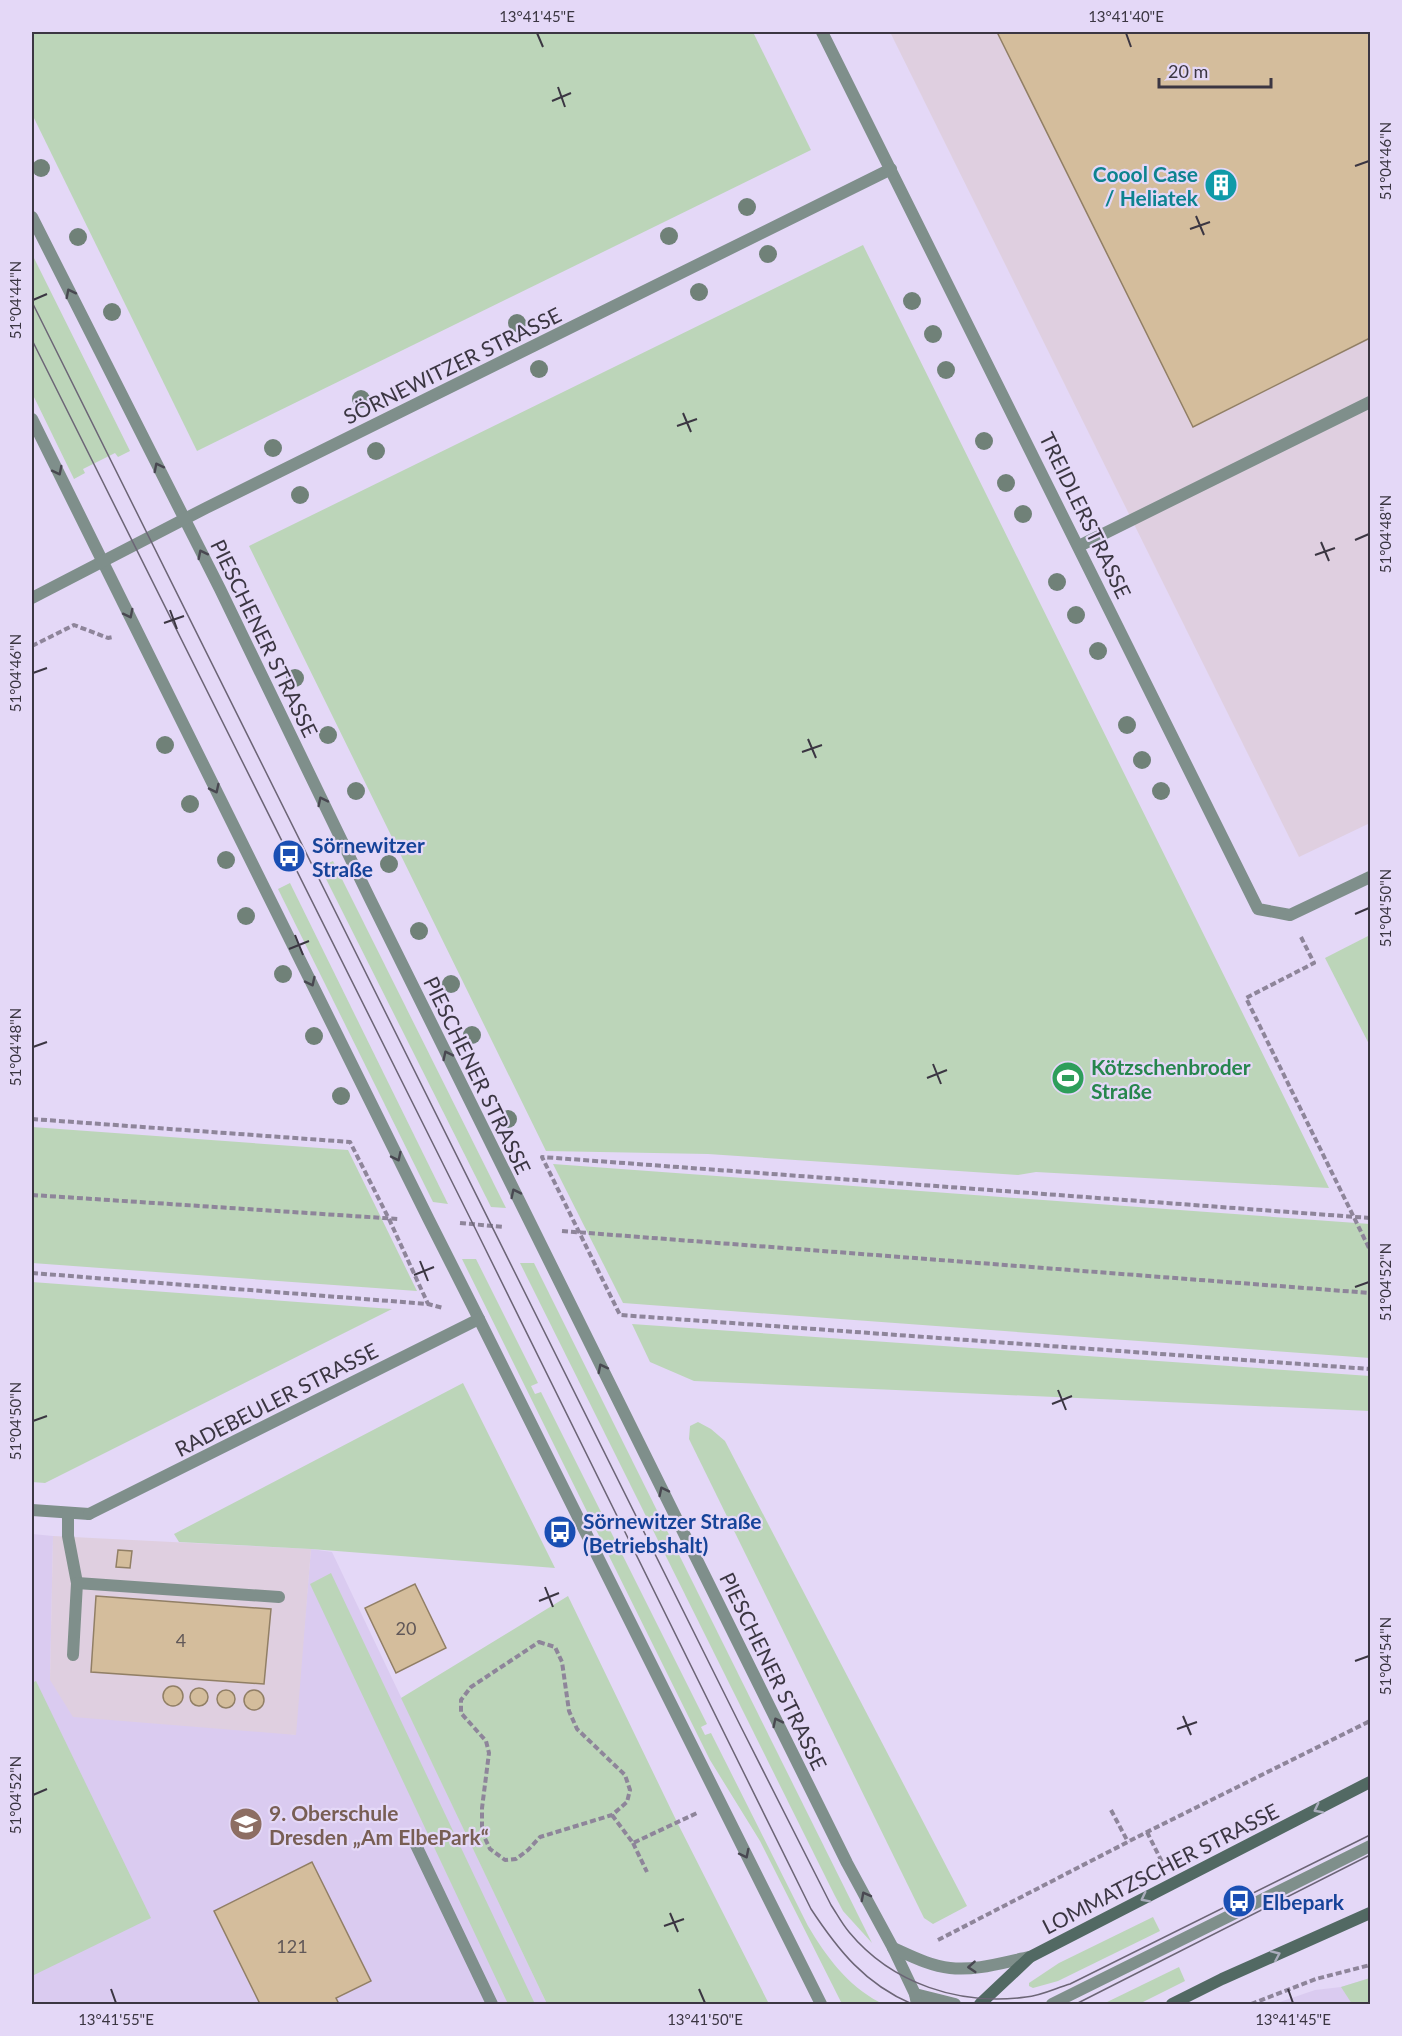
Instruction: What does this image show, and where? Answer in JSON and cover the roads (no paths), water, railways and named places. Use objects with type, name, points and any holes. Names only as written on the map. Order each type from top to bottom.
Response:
[{"type":"main road","name":"LOMMATZSCHER STRASSE","points":[[980,2004],[1029,1957],[1371,1782]]},
{"type":"main road","points":[[1172,2004],[1222,1979],[1371,1914]]},
{"type":"street","name":"TREIDLERSTRASSE","points":[[822,32],[1258,909],[1290,915],[1371,877]]},
{"type":"street","name":"SÖRNEWITZER STRASSE","points":[[32,598],[185,519],[891,169]]},
{"type":"street","name":"PIESCHENER STRASSE","points":[[32,217],[185,519],[375,909],[842,1852],[893,1948],[916,1999]]},
{"type":"street","points":[[1079,546],[1371,402]]},
{"type":"street","points":[[32,419],[423,1210],[480,1319],[821,2004]]},
{"type":"street","name":"RADEBEULER STRASSE","points":[[68,1513],[89,1514],[480,1319]]},
{"type":"street","points":[[32,1510],[68,1513],[68,1536],[77,1583],[73,1655]]},
{"type":"street","points":[[77,1583],[279,1597]]},
{"type":"street","points":[[414,1841],[492,2004]]},
{"type":"street","points":[[1051,2004],[1371,1846]]},
{"type":"street","points":[[893,1948],[921,1961],[950,1968],[979,1967],[1029,1957]]},
{"type":"street","points":[[916,1999],[955,2004]]},
{"type":"tram line","points":[[32,302],[741,1727],[831,1905],[849,1932],[866,1950],[886,1965],[906,1978],[929,1987],[977,1998],[1001,1999],[1043,1994],[1070,1984],[1370,1835]]},
{"type":"tram line","points":[[32,340],[473,1224],[811,1909],[842,1952],[854,1964],[880,1986],[912,2004]]},
{"type":"tram line","points":[[1076,2004],[1370,1855]]},
{"type":"place","name":"Coool Case / Heliatek","points":[[1221,185]]},
{"type":"place","name":"Sörnewitzer Straße","points":[[289,856]]},
{"type":"place","name":"Kötzschenbroder Straße","points":[[1068,1078]]},
{"type":"place","name":"Sörnewitzer Straße (Betriebshalt)","points":[[560,1532]]},
{"type":"place","name":"9. Oberschule Dresden „Am ElbePark“","points":[[246,1824]]},
{"type":"place","name":"Elbepark","points":[[1239,1901]]}]
